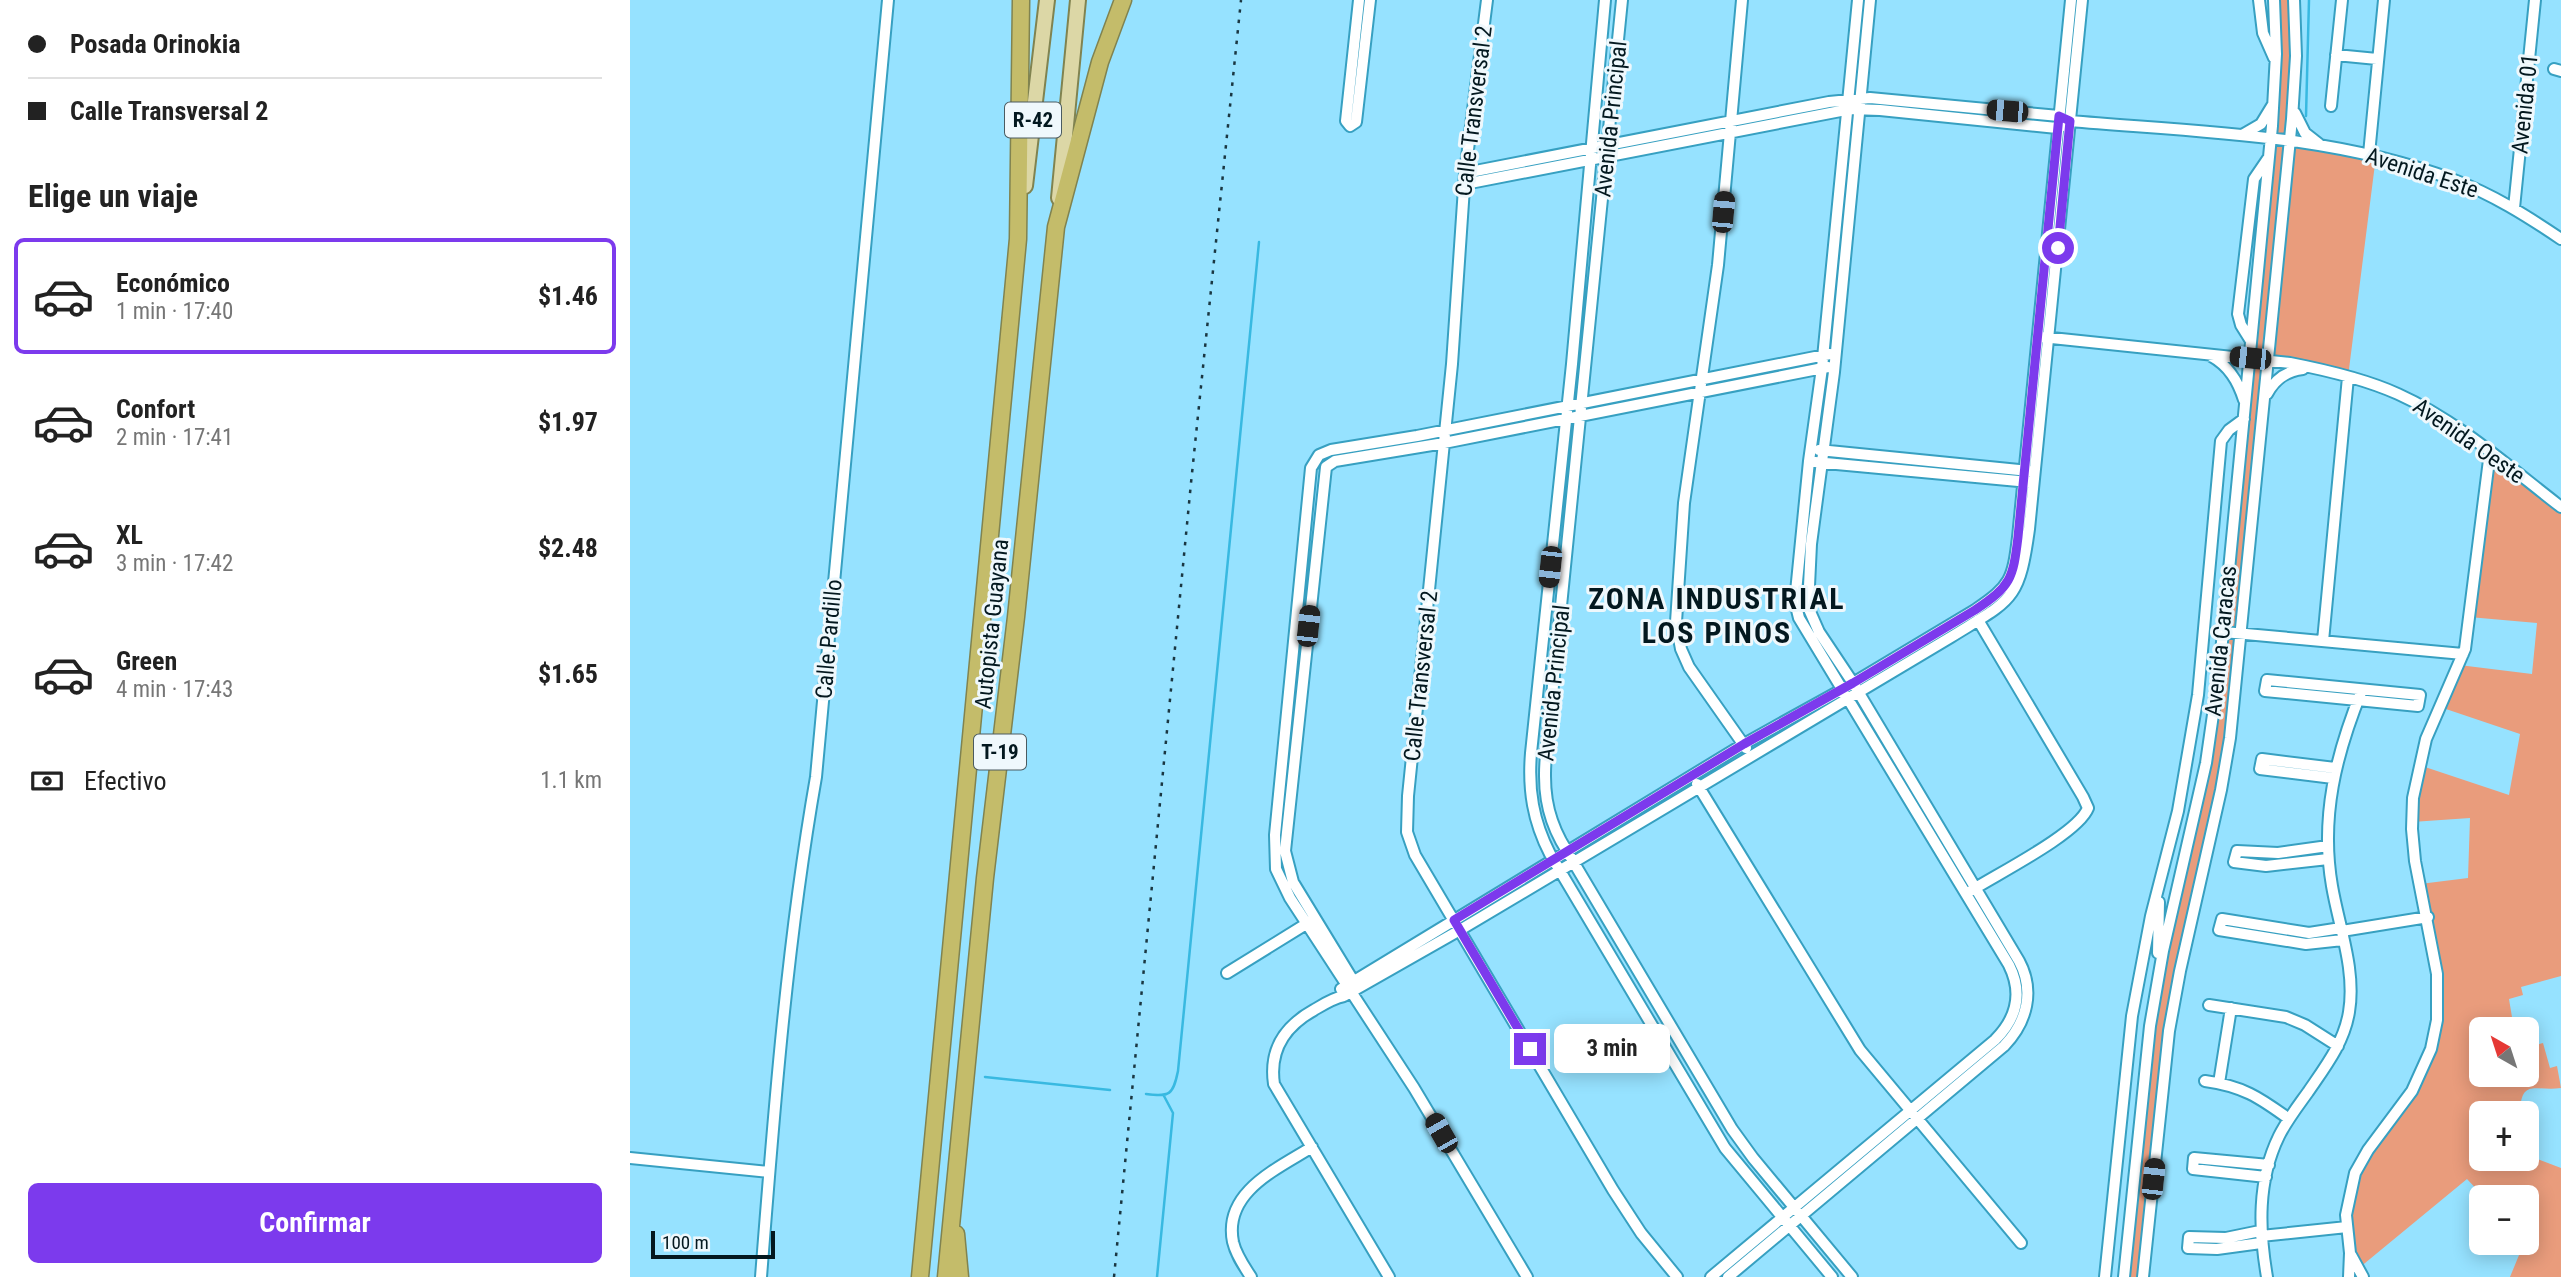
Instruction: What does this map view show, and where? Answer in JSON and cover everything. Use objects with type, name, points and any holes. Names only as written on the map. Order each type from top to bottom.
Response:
[{"type":"highway","name":"Autopista Guayana","points":[[920,1277],[1018,239],[1021,0]]},
{"type":"highway","name":"Autopista Guayana","points":[[946,1277],[985,878],[1016,617],[1056,227],[1100,62],[1122,0]]},
{"type":"highway","points":[[953,1204],[960,1277]]},
{"type":"main road","name":"R-42","points":[[1018,239],[1047,0]]},
{"type":"main road","name":"R-42","points":[[1056,227],[1078,0]]},
{"type":"street","name":"Calle Pardillo","points":[[761,1277],[797,896],[816,777],[888,0]]},
{"type":"street","points":[[1359,0],[1346,121],[1350,126],[1356,122],[1370,0]]},
{"type":"street","name":"Calle Transversal 2","points":[[1487,0],[1465,178],[1446,430],[1406,823],[1408,839],[1626,1211],[1677,1277]]},
{"type":"street","name":"Avenida Principal","points":[[1605,0],[1530,799],[1539,830],[1553,859],[1714,1129],[1739,1166],[1832,1277]]},
{"type":"street","name":"Avenida Principal","points":[[1622,0],[1545,781],[1546,799],[1555,829],[1567,851],[1727,1121],[1753,1158],[1852,1277]]},
{"type":"street","points":[[1742,0],[1718,265],[1685,503],[1677,610],[1681,649],[1693,674],[1744,744],[1750,757]]},
{"type":"street","points":[[1819,454],[1835,365],[1854,104],[1858,0]]},
{"type":"street","points":[[1803,612],[1807,595],[1819,454],[1823,355],[1854,104],[1870,0]]},
{"type":"street","points":[[1457,925],[1574,862],[1750,757],[1851,690],[1979,620],[2008,591],[2024,568],[2037,337],[2071,0]]},
{"type":"street","points":[[2029,476],[2049,338],[2082,0]]},
{"type":"street","points":[[2259,0],[2263,33],[2276,62]]},
{"type":"street","name":"Avenida Caracas","points":[[2124,1277],[2145,1066],[2163,951],[2206,763],[2224,632],[2271,139],[2276,62],[2274,0]]},
{"type":"street","name":"Avenida Caracas","points":[[2143,1277],[2169,1031],[2230,738],[2290,141],[2296,56],[2294,0]]},
{"type":"street","points":[[2331,106],[2342,0]]},
{"type":"street","points":[[2369,154],[2384,0]]},
{"type":"street","name":"Avenida 01","points":[[2514,208],[2534,2]]},
{"type":"street","points":[[2336,55],[2378,59]]},
{"type":"street","points":[[1465,178],[1536,158],[1593,147],[1730,121],[1854,104],[2070,121]]},
{"type":"street","points":[[1465,178],[1536,171],[1730,133],[1854,104]]},
{"type":"street","points":[[2239,136],[2260,124],[2273,104]]},
{"type":"street","points":[[2293,105],[2305,133],[2321,145]]},
{"type":"street","name":"Avenida Este","points":[[2070,121],[2290,141],[2369,154],[2455,180],[2514,208],[2561,239]]},
{"type":"street","points":[[1536,158],[1536,171]]},
{"type":"street","name":"Avenida Oeste","points":[[2037,337],[2269,360],[2348,377],[2396,393],[2426,408],[2490,452],[2561,507]]},
{"type":"street","points":[[1285,787],[1287,698],[1305,515],[1311,468],[1319,455],[1331,450],[1836,353]]},
{"type":"street","points":[[2209,354],[2220,361],[2235,378],[2246,406]]},
{"type":"street","points":[[1326,467],[1335,461],[1444,443],[1835,365]]},
{"type":"street","points":[[2265,396],[2272,385],[2287,373],[2311,367]]},
{"type":"street","points":[[2323,641],[2348,377]]},
{"type":"street","points":[[2105,1277],[2132,1016],[2151,916],[2178,811],[2198,695],[2221,441],[2229,430],[2244,419]]},
{"type":"street","points":[[2349,1277],[2350,1253],[2346,1215],[2355,1173],[2368,1150],[2412,1091],[2433,1042],[2437,1020],[2439,988],[2413,844],[2415,783],[2426,739],[2463,654],[2490,452]]},
{"type":"street","points":[[1728,1277],[1786,1222],[1980,1060],[2007,1027],[2015,1010],[2017,996],[2009,965],[1971,891],[1803,612],[1796,595],[1809,461],[1819,454],[2029,476]]},
{"type":"street","points":[[1319,455],[1326,467],[1300,698],[1275,862],[1279,877],[1353,989],[1527,1277]]},
{"type":"street","points":[[1305,515],[1319,516]]},
{"type":"street","points":[[1911,655],[1975,610],[2008,591]]},
{"type":"street","points":[[1971,891],[2064,834],[2082,820],[2088,808],[1979,620]]},
{"type":"street","points":[[2224,632],[2463,654]]},
{"type":"street","points":[[2267,680],[2360,695],[2266,691],[2267,680]]},
{"type":"street","points":[[1389,1277],[1278,1092],[1272,1066],[1278,1045],[1289,1028],[1303,1016],[1334,998],[1339,990],[1353,989],[1457,925],[1553,859],[1744,744],[1851,690]]},
{"type":"street","points":[[2267,1277],[2261,1236],[2269,1165],[2278,1137],[2338,1046],[2347,1024],[2351,990],[2328,846],[2334,773],[2342,741],[2360,695]]},
{"type":"street","points":[[1287,698],[1300,698]]},
{"type":"street","points":[[2262,759],[2334,773],[2260,769],[2262,759]]},
{"type":"street","points":[[2178,811],[2190,798],[2206,763]]},
{"type":"street","points":[[1691,776],[1848,1033],[2021,1243]]},
{"type":"street","points":[[1530,782],[1545,781]]},
{"type":"street","points":[[1530,799],[1546,799]]},
{"type":"street","points":[[2328,846],[2278,853],[2236,851],[2234,862],[2266,866],[2328,859]]},
{"type":"street","points":[[2158,893],[2158,985]]},
{"type":"street","points":[[2342,933],[2309,933],[2222,919],[2219,930],[2306,944],[2342,933],[2428,917]]},
{"type":"street","points":[[1227,973],[1310,922]]},
{"type":"street","points":[[2209,1005],[2272,1014],[2296,1021],[2338,1046]]},
{"type":"street","points":[[2219,1083],[2231,1008]]},
{"type":"street","points":[[2205,1081],[2249,1092],[2289,1119]]},
{"type":"street","points":[[1694,1095],[1707,1087]]},
{"type":"street","points":[[1714,1129],[1727,1121]]},
{"type":"street","points":[[1251,1277],[1233,1241],[1233,1221],[1241,1199],[1256,1183],[1312,1147]]},
{"type":"street","points":[[630,1158],[769,1172]]},
{"type":"street","points":[[2266,1177],[2193,1169],[2194,1158],[2269,1165]]},
{"type":"street","points":[[1710,1277],[1786,1222]]},
{"type":"street","points":[[2261,1236],[2217,1249],[2188,1248],[2189,1237],[2261,1236],[2347,1227]]},
{"type":"street","points":[[2350,1253],[2363,1277]]},
{"type":"shaded area","points":[[2274,0],[2294,0],[2290,141],[2376,156],[2348,377],[2269,360],[2230,738],[2180,971],[2143,1277],[2124,1277],[2146,1056],[2213,718],[2272,126]]},
{"type":"shaded area","points":[[2490,452],[2561,507],[2561,976],[2521,987],[2523,995],[2509,999],[2512,1017],[2469,1017],[2469,1087],[2539,1087],[2539,1044],[2543,1043],[2550,1068],[2557,1066],[2561,1088],[2532,1088],[2523,1094],[2521,1101],[2469,1101],[2469,1171],[2539,1171],[2539,1160],[2561,1168],[2561,1277],[2510,1277],[2519,1255],[2539,1255],[2539,1185],[2473,1185],[2467,1179],[2359,1268],[2363,1277],[2349,1277],[2352,1185],[2418,1079],[2439,1004],[2420,884],[2468,878],[2470,818],[2412,822],[2419,765],[2509,795],[2520,734],[2440,707],[2459,665],[2532,674],[2537,623],[2469,617]]},
{"type":"waterway","points":[[2306,116],[2309,0]]},
{"type":"waterway","points":[[1146,1094],[1169,1093],[1178,1071],[1259,242]]},
{"type":"waterway","points":[[985,1077],[1110,1090]]},
{"type":"waterway","points":[[1157,1277],[1173,1113],[1164,1096]]},
{"type":"railway","points":[[1114,1277],[1241,0]]},
{"type":"district","name":"ZONA INDUSTRIAL LOS PINOS","points":[[1717,615]]},
{"type":"route","points":[[1530,1049],[1454,920],[1744,744],[1975,610],[2007,584],[2014,572],[2018,537],[2059,116],[2070,121],[2058,248]]}]
